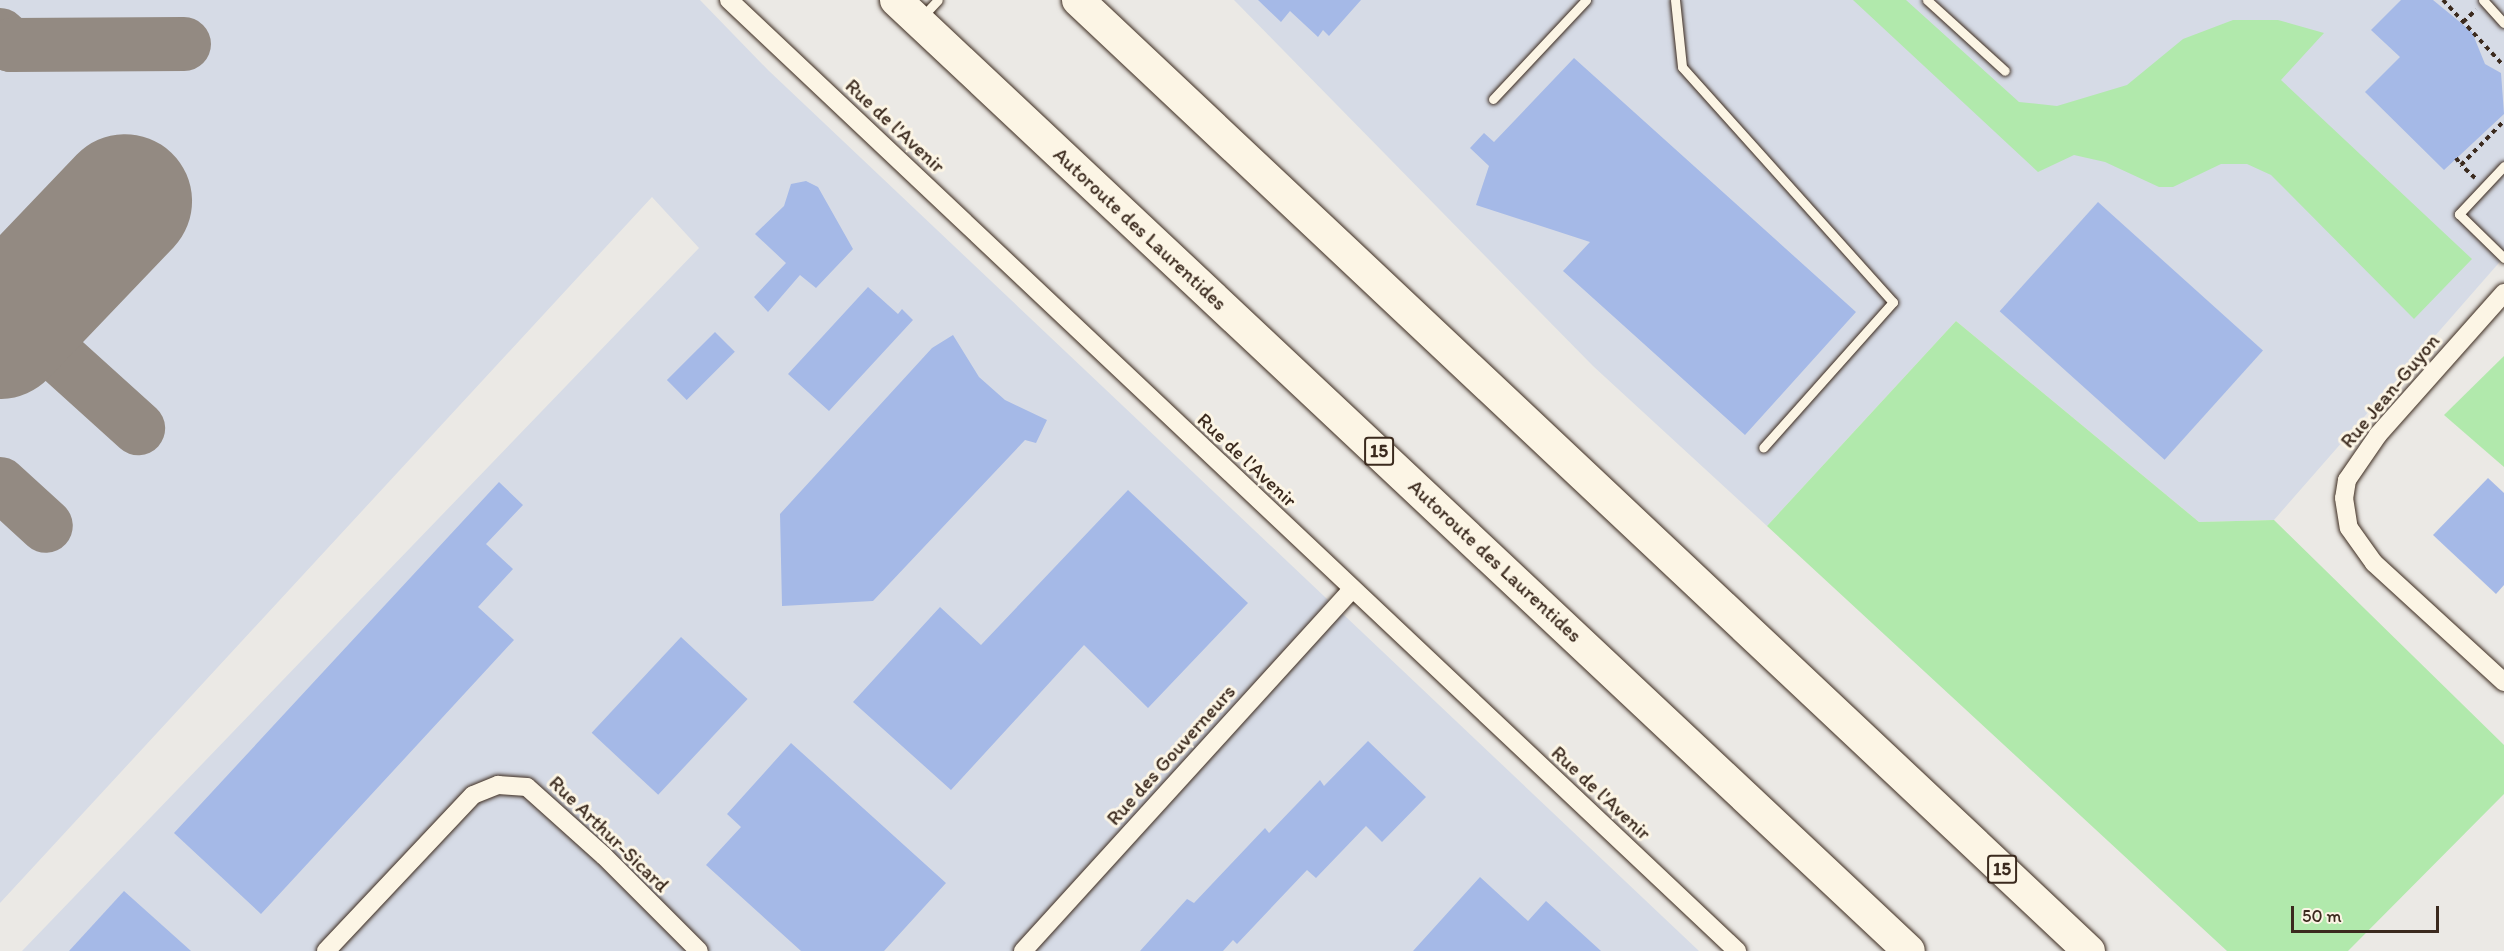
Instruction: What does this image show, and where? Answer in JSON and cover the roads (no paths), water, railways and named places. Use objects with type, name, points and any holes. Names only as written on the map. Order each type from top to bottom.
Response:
[{"type":"highway","name":"15","points":[[1077,0],[2089,951]]},
{"type":"highway","name":"Autoroute des Laurentides","points":[[917,7],[1909,951]]},
{"type":"street","name":"Rue de l'Avenir","points":[[729,0],[1737,951]]},
{"type":"street","name":"Rue Jean-Guyon","points":[[2504,293],[2378,435],[2348,480],[2344,498],[2349,528],[2374,562],[2504,682]]},
{"type":"street","name":"Rue des Gouverneurs","points":[[1023,951],[1352,590]]},
{"type":"street","name":"Rue Arthur-Sicard","points":[[326,951],[472,795],[498,785],[527,787],[604,856],[699,951]]},
{"type":"lane","points":[[1493,99],[1586,0]]},
{"type":"lane","points":[[1675,0],[1682,67],[1893,302],[1763,448]]},
{"type":"lane","points":[[1927,0],[2005,71]]},
{"type":"lane","points":[[2483,0],[2504,23]]},
{"type":"lane","points":[[2504,166],[2458,214],[2504,258]]}]
